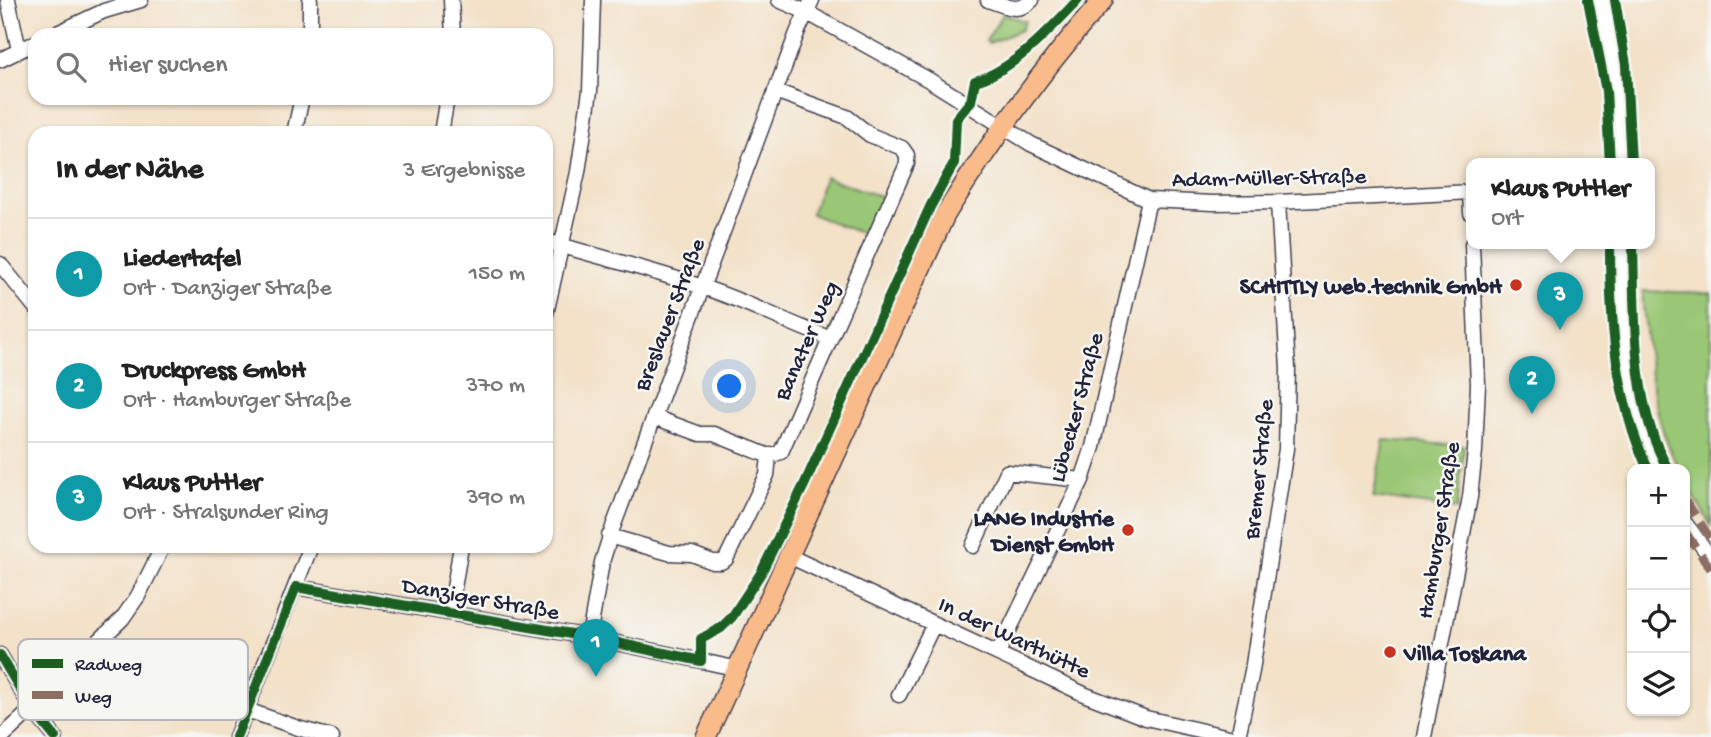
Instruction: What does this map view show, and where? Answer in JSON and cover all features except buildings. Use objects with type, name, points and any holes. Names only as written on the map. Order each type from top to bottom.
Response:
[{"type":"main road","points":[[706,737],[945,215],[1002,126],[1063,45],[1102,0]]},
{"type":"street","points":[[8,0],[18,44]]},
{"type":"street","points":[[65,28],[102,6],[141,0]]},
{"type":"street","points":[[310,0],[310,28]]},
{"type":"street","points":[[451,0],[453,28]]},
{"type":"street","points":[[553,284],[578,172],[590,92],[593,0]]},
{"type":"street","name":"Adam-Müller-Straße","points":[[779,0],[809,6],[1031,144],[1149,200],[1278,202],[1466,192]]},
{"type":"street","points":[[988,0],[1016,9],[1024,7],[1032,0]]},
{"type":"street","points":[[1601,0],[1614,65],[1619,158]]},
{"type":"street","name":"Breslauer Straße","points":[[589,637],[609,536],[809,6]]},
{"type":"street","points":[[0,60],[18,44],[28,43]]},
{"type":"street","name":"Banater Weg","points":[[609,536],[669,552],[692,554],[713,562],[723,561],[729,555],[767,475],[769,456],[781,452],[908,160],[902,148],[870,135],[848,117],[775,91]]},
{"type":"street","points":[[296,126],[300,105]]},
{"type":"street","points":[[441,126],[446,105]]},
{"type":"street","name":"Lübecker Straße","points":[[998,653],[1082,480],[1093,447],[1149,200]]},
{"type":"street","name":"Bremer Straße","points":[[1238,737],[1252,671],[1286,449],[1288,369],[1278,202]]},
{"type":"street","points":[[553,244],[703,287],[749,303],[770,316],[829,338]]},
{"type":"street","name":"Hamburger Straße","points":[[1424,737],[1470,497],[1475,451],[1478,384],[1472,249]]},
{"type":"street","points":[[1622,249],[1622,285],[1630,381],[1646,444],[1656,464]]},
{"type":"street","points":[[0,264],[28,286]]},
{"type":"street","points":[[654,417],[700,434],[714,434],[769,456]]},
{"type":"street","points":[[973,546],[1007,472],[1082,480]]},
{"type":"street","points":[[1688,527],[1711,558]]},
{"type":"street","points":[[101,639],[122,619],[143,587],[160,553]]},
{"type":"street","points":[[248,707],[308,553]]},
{"type":"street","points":[[450,612],[460,553]]},
{"type":"street","name":"In der Warthütte","points":[[789,555],[1086,695],[1146,718],[1229,737]]},
{"type":"street","name":"Danziger Straße","points":[[296,587],[589,637],[739,668]]},
{"type":"street","points":[[899,695],[934,624]]},
{"type":"street","points":[[0,655],[18,685]]},
{"type":"street","points":[[248,710],[332,737]]},
{"type":"street","points":[[2,737],[20,720]]},
{"type":"street","points":[[41,720],[55,737]]},
{"type":"street","points":[[236,737],[243,720]]},
{"type":"green space","points":[[1003,14],[1025,21],[1021,30],[989,43],[986,41]]},
{"type":"green space","points":[[825,177],[885,198],[868,236],[811,214]]},
{"type":"green space","points":[[1643,291],[1711,293],[1711,526],[1690,489],[1690,464],[1676,464],[1665,436],[1655,401]]},
{"type":"green space","points":[[1384,440],[1464,446],[1457,509],[1373,497]]},
{"type":"marked path","points":[[1690,508],[1711,540]]},
{"type":"marked path","points":[[1690,539],[1711,569]]},
{"type":"cycle path","points":[[248,707],[296,587],[589,637],[701,661],[701,639],[721,628],[732,617],[761,573],[805,483],[930,207],[954,163],[956,119],[971,101],[975,81],[989,76],[1017,58],[1078,0]]},
{"type":"cycle path","points":[[1588,0],[1606,91],[1610,158]]},
{"type":"cycle path","points":[[1615,0],[1626,65],[1631,158]]},
{"type":"cycle path","points":[[1610,249],[1613,331],[1621,387],[1646,464]]},
{"type":"cycle path","points":[[1633,249],[1635,330],[1641,388],[1647,416],[1666,464]]},
{"type":"cycle path","points":[[0,655],[18,685]]},
{"type":"cycle path","points":[[41,720],[55,737]]},
{"type":"cycle path","points":[[236,737],[243,720]]},
{"type":"place","name":"SCHITTLY web.technik GmbH","points":[[1516,285]]},
{"type":"place","name":"Klaus Puttler","points":[[1560,330]]},
{"type":"place","name":"Druckpress GmbH","points":[[1532,414]]},
{"type":"place","name":"LANG Industrie Dienst GmbH","points":[[1128,530]]},
{"type":"place","name":"Villa Toskana","points":[[1390,652]]},
{"type":"place","name":"Liedertafel","points":[[596,677]]}]
